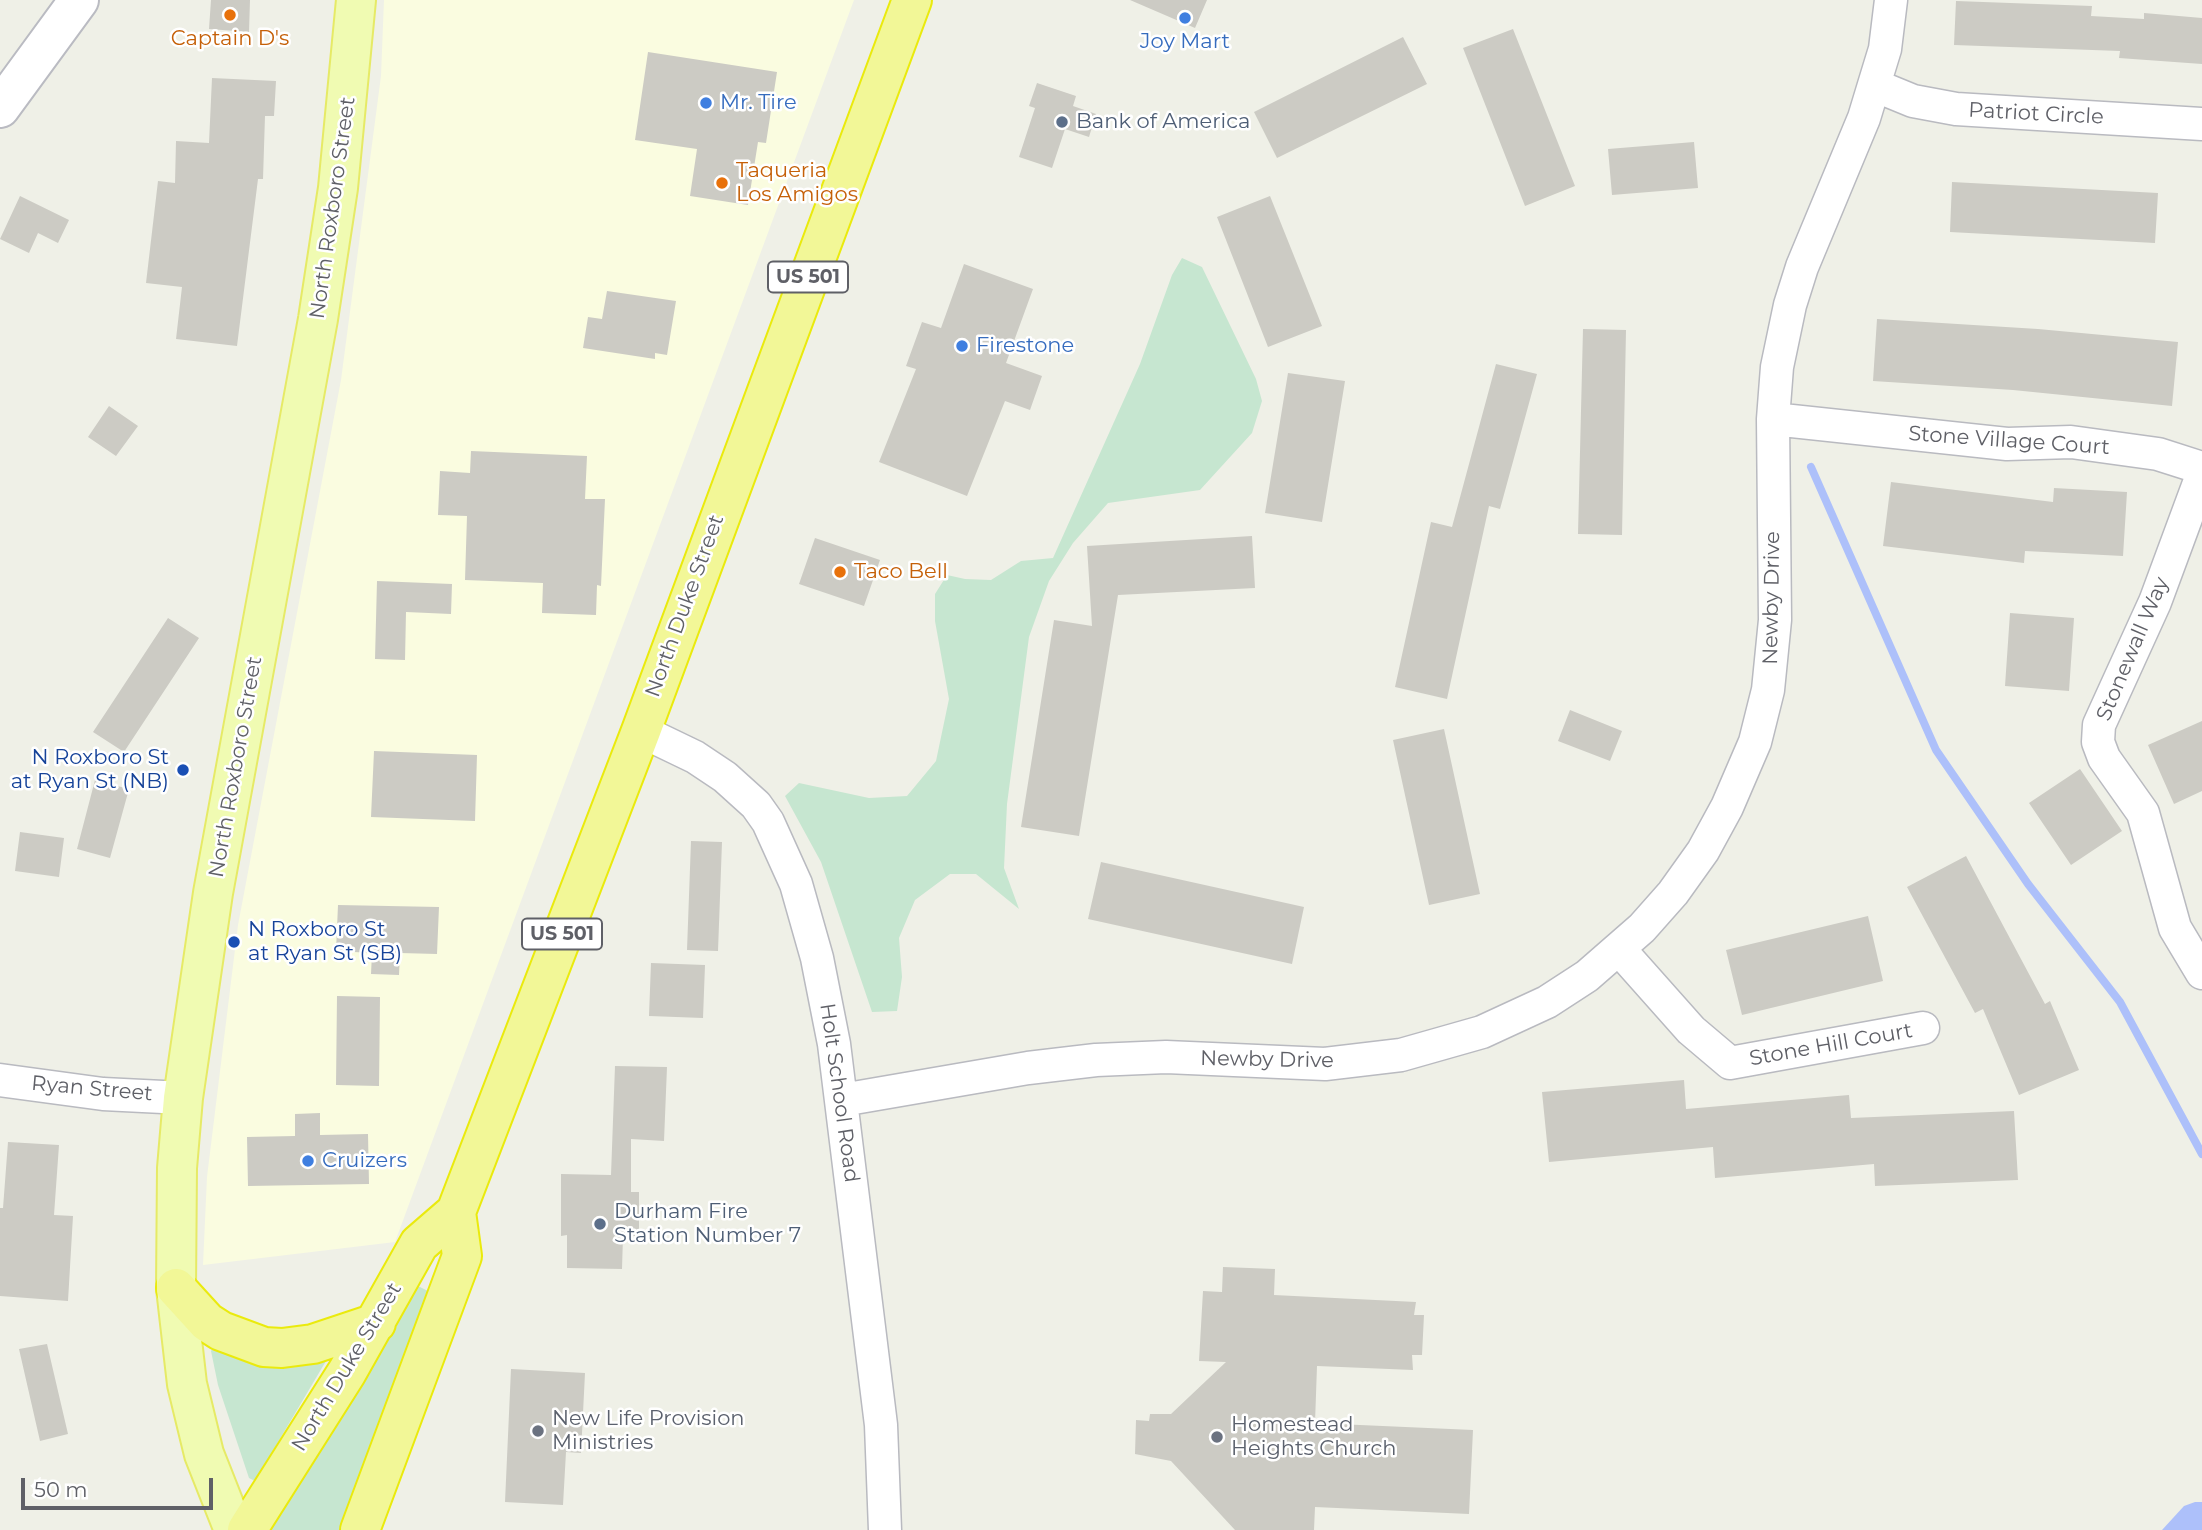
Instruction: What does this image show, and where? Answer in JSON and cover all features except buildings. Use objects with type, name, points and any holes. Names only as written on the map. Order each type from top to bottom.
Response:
[{"type":"highway","name":"North Duke Street","points":[[247,1530],[376,1323],[419,1244],[456,1212],[640,731],[912,0]]},
{"type":"highway","name":"North Duke Street","points":[[360,1530],[462,1256],[456,1212]]},
{"type":"highway","points":[[176,1289],[207,1322],[221,1331],[264,1347],[313,1344],[376,1323]]},
{"type":"main road","name":"North Roxboro Street","points":[[234,1530],[204,1454],[187,1384],[176,1289],[175,1206],[183,1098],[220,854],[318,319],[338,188],[356,0]]},
{"type":"street","points":[[0,108],[79,0]]},
{"type":"street","name":"Newby Drive","points":[[842,1100],[1028,1068],[1096,1060],[1166,1057],[1325,1064],[1401,1055],[1482,1032],[1547,1002],[1587,976],[1642,928],[1674,892],[1703,851],[1727,807],[1755,742],[1768,690],[1775,620],[1773,419],[1777,368],[1790,305],[1874,85],[1885,49],[1891,0]]},
{"type":"street","name":"Patriot Circle","points":[[1874,85],[1913,101],[1956,109],[2202,124]]},
{"type":"street","name":"Stone Village Court","points":[[1773,419],[2007,444],[2071,442],[2158,454],[2202,468]]},
{"type":"street","name":"Stonewall Way","points":[[2202,475],[2155,602],[2099,725],[2098,742],[2104,758],[2143,813],[2175,928],[2202,973]]},
{"type":"street","name":"Holt School Road","points":[[640,731],[695,757],[724,777],[756,805],[768,822],[796,884],[817,958],[842,1100],[881,1424],[885,1530]]},
{"type":"street","name":"Stone Hill Court","points":[[1619,949],[1691,1030],[1730,1063],[1923,1028]]},
{"type":"street","name":"Ryan Street","points":[[0,1080],[103,1094],[183,1098]]},
{"type":"shaded area","points":[[384,0],[854,0],[395,1242],[203,1265],[207,1177],[238,925],[341,380],[381,76]]},
{"type":"shaded area","points":[[1182,258],[1202,267],[1256,379],[1262,401],[1252,433],[1200,490],[1108,503],[1073,543],[1049,581],[1029,637],[1007,804],[1004,868],[1019,909],[976,874],[950,874],[915,900],[899,938],[902,977],[897,1011],[872,1012],[821,862],[785,796],[799,783],[869,798],[907,796],[936,761],[949,699],[935,621],[935,594],[947,575],[991,580],[1021,561],[1053,558],[1140,364],[1172,275]]},
{"type":"shaded area","points":[[418,1286],[432,1293],[340,1530],[272,1530],[272,1524]]},
{"type":"shaded area","points":[[214,1346],[326,1361],[255,1481],[249,1478],[218,1385],[211,1351]]},
{"type":"water","points":[[2202,1502],[2202,1530],[2162,1530],[2184,1506]]},
{"type":"waterway","points":[[1811,467],[1936,750],[2028,884],[2120,1002],[2202,1154]]},
{"type":"place","name":"Captain D's","points":[[230,15]]},
{"type":"place","name":"Joy Mart","points":[[1185,18]]},
{"type":"place","name":"Mr. Tire","points":[[706,103]]},
{"type":"place","name":"Bank of America","points":[[1062,122]]},
{"type":"place","name":"Taqueria Los Amigos","points":[[722,183]]},
{"type":"place","name":"Firestone","points":[[962,346]]},
{"type":"place","name":"Taco Bell","points":[[840,572]]},
{"type":"place","name":"N Roxboro St at Ryan St (NB)","points":[[183,770]]},
{"type":"place","name":"N Roxboro St at Ryan St (SB)","points":[[234,942]]},
{"type":"place","name":"Cruizers","points":[[308,1161]]},
{"type":"place","name":"Durham Fire Station Number 7","points":[[600,1224]]},
{"type":"place","name":"New Life Provision Ministries","points":[[538,1431]]},
{"type":"place","name":"Homestead Heights Church","points":[[1217,1437]]}]
